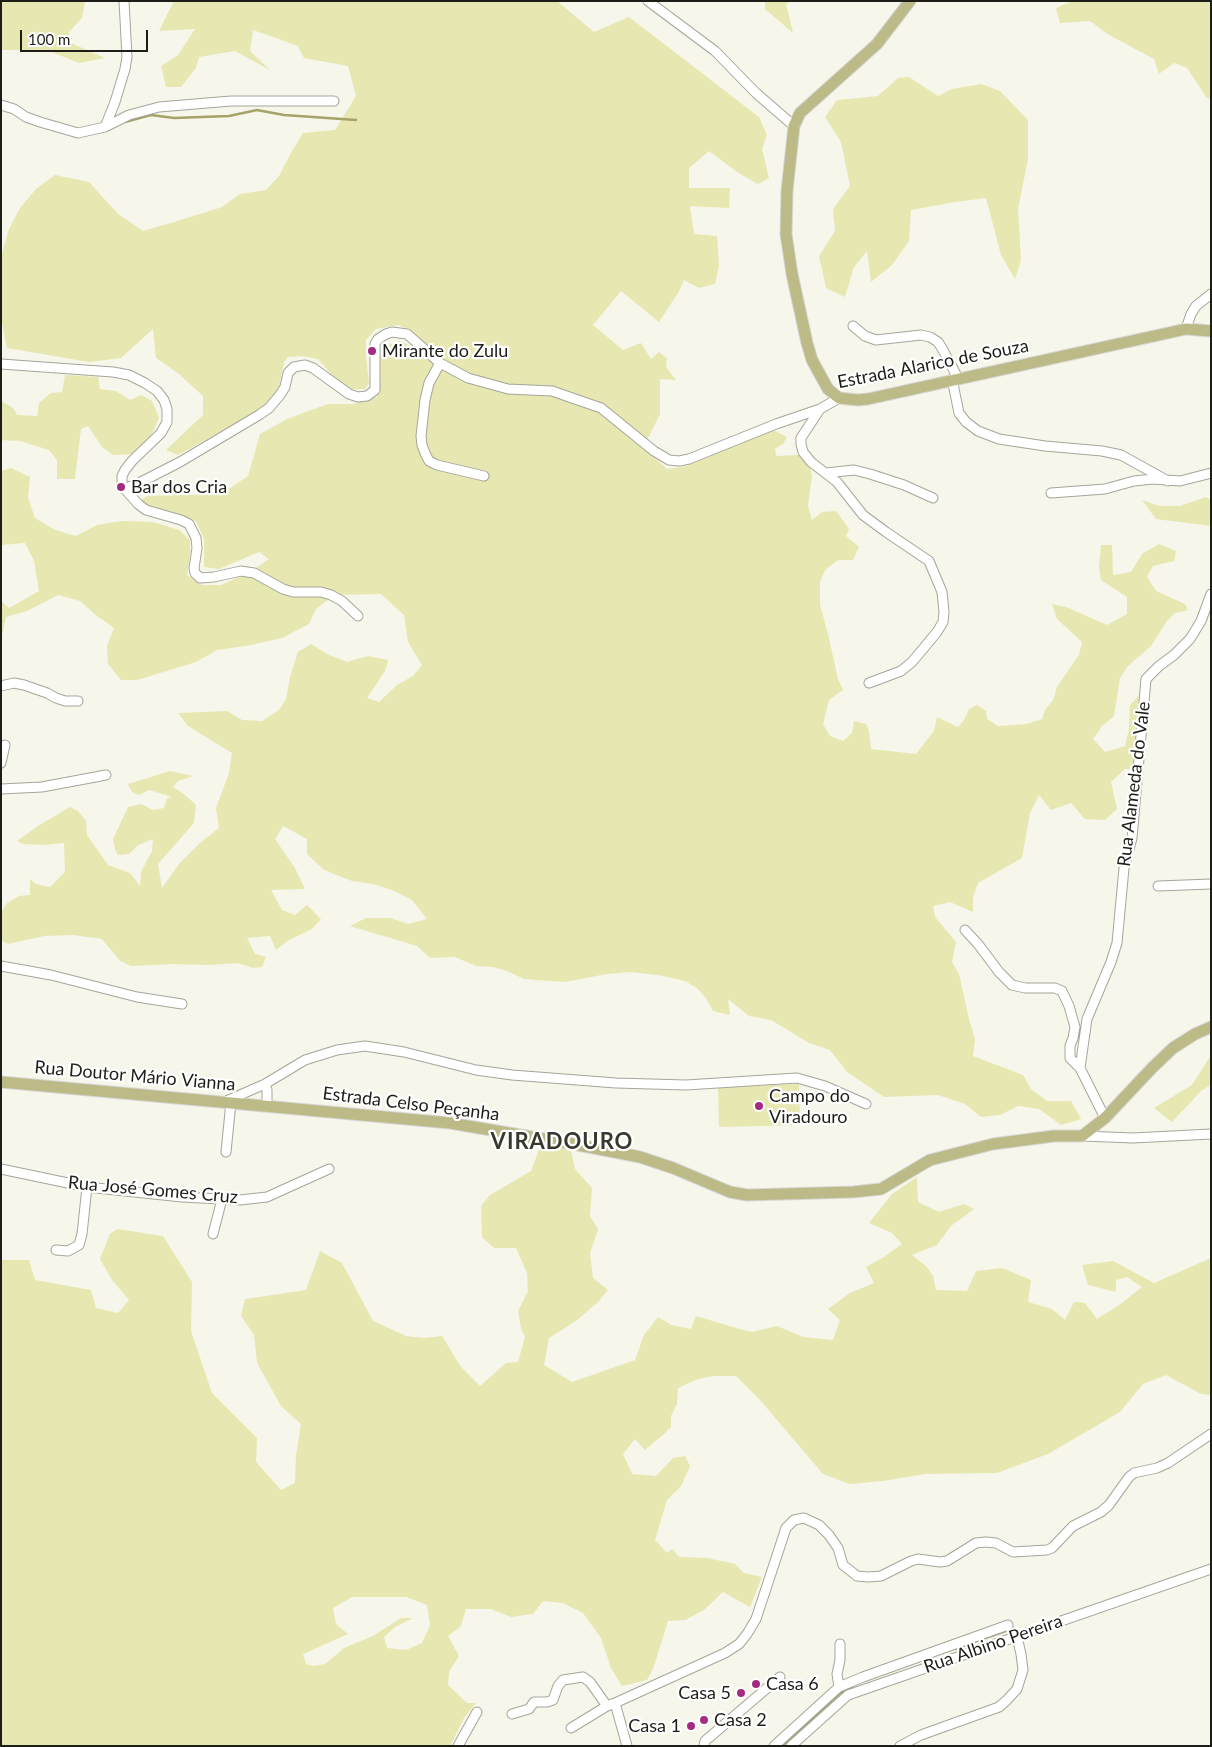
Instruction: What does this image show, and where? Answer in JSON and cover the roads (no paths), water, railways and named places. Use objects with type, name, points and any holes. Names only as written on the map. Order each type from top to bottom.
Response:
[{"type":"main road","points":[[839,398],[828,389],[812,360],[792,274],[786,234],[786,191],[794,126],[805,108],[876,44],[910,1]]},
{"type":"main road","name":"Estrada Alarico de Souza","points":[[839,398],[858,400],[1186,329],[1211,332]]},
{"type":"main road","points":[[1082,1136],[1105,1118],[1173,1048],[1195,1034],[1211,1027]]},
{"type":"main road","name":"Rua Doutor Mário Vianna","points":[[1,1082],[267,1105]]},
{"type":"main road","name":"Estrada Celso Peçanha","points":[[267,1105],[450,1123],[598,1148],[640,1157],[673,1168],[730,1192],[747,1195],[875,1190],[893,1182],[930,1160],[1003,1142],[1054,1136],[1082,1136]]},
{"type":"street","points":[[105,127],[115,102],[126,63],[124,1]]},
{"type":"street","points":[[648,1],[714,51],[756,93],[794,126]]},
{"type":"street","points":[[1,105],[14,109],[26,117],[78,133],[105,127],[129,115],[159,107],[231,100],[334,101]]},
{"type":"street","points":[[1186,329],[1196,306],[1211,294]]},
{"type":"street","points":[[853,326],[865,336],[876,340],[921,335],[930,337],[938,342],[955,379],[959,414],[978,431],[999,439],[1044,446],[1102,450],[1121,456],[1168,481]]},
{"type":"street","name":"Estrada Alarico de Souza","points":[[124,488],[135,485],[180,462],[269,408],[285,387],[288,373],[294,367],[305,365],[313,368],[349,394],[358,397],[367,396],[374,390],[375,344],[378,339],[392,332],[407,334],[440,363],[468,378],[514,390],[552,391],[601,408],[654,451],[669,460],[689,459],[776,424],[820,409],[839,398]]},
{"type":"street","points":[[440,363],[429,384],[425,400],[421,436],[425,454],[429,461],[437,465],[484,476]]},
{"type":"street","points":[[1,364],[113,372],[129,375],[146,383],[157,391],[164,400],[167,409],[167,422],[161,433],[125,470],[122,476],[122,485],[138,504],[146,510],[189,524],[196,538],[197,548],[194,568],[200,578],[240,571],[254,573],[266,581],[293,592],[321,592],[331,595],[342,601],[358,616]]},
{"type":"street","points":[[820,409],[801,438],[801,444],[807,458],[837,482],[863,515],[929,561],[942,592],[944,612],[937,632],[912,662],[901,671],[869,683]]},
{"type":"street","points":[[826,473],[854,470],[904,485],[933,498]]},
{"type":"street","points":[[1051,493],[1104,490],[1134,481],[1153,479],[1180,481],[1211,473]]},
{"type":"street","name":"Rua Alameda do Vale","points":[[1080,1068],[1087,1019],[1117,943],[1124,868],[1132,838],[1146,678],[1174,656],[1190,639],[1201,621],[1211,594]]},
{"type":"street","points":[[1,686],[24,685],[65,701],[78,701]]},
{"type":"street","points":[[1,763],[5,745]]},
{"type":"street","points":[[1,789],[42,787],[106,775]]},
{"type":"street","points":[[1158,886],[1211,884]]},
{"type":"street","points":[[965,930],[1012,985],[1025,988],[1055,988],[1062,991],[1075,1027],[1070,1046],[1070,1058],[1080,1068],[1105,1118]]},
{"type":"street","points":[[1,966],[137,997],[182,1004]]},
{"type":"street","points":[[226,1152],[227,1102],[265,1084],[305,1060],[348,1047],[365,1046],[404,1052],[476,1070],[512,1075],[616,1083],[686,1085],[797,1078],[825,1086],[866,1104]]},
{"type":"street","points":[[265,1084],[267,1105]]},
{"type":"street","points":[[1082,1136],[1132,1138],[1211,1134]]},
{"type":"street","name":"Rua José Gomes Cruz","points":[[1,1169],[87,1187],[222,1199],[259,1199],[267,1197],[329,1169]]},
{"type":"street","points":[[56,1250],[68,1251],[78,1245],[82,1234],[87,1187]]},
{"type":"street","points":[[213,1234],[222,1199]]},
{"type":"street","points":[[571,1728],[611,1705],[725,1653],[739,1644],[748,1634],[756,1619],[786,1528],[794,1520],[804,1518],[819,1525],[838,1548],[843,1565],[857,1576],[881,1576],[911,1561],[947,1561],[976,1543],[996,1543],[1013,1552],[1047,1550],[1052,1548],[1073,1526],[1110,1505],[1128,1477],[1134,1473],[1157,1468],[1168,1463],[1211,1434]]},
{"type":"street","name":"Rua Albino Pereira","points":[[791,1746],[848,1695],[1211,1569]]},
{"type":"street","name":"Rua Albino Pereira","points":[[774,1746],[839,1687],[1008,1625]]},
{"type":"street","points":[[900,1746],[921,1735],[998,1707],[1007,1700],[1017,1690],[1023,1670],[1017,1637]]},
{"type":"street","points":[[839,1687],[837,1674],[840,1644]]},
{"type":"street","points":[[512,1714],[529,1709],[534,1702],[553,1700],[560,1682],[563,1680],[579,1677],[586,1678],[611,1705],[627,1746]]},
{"type":"street","points":[[704,1746],[705,1741],[780,1677]]},
{"type":"street","points":[[458,1746],[477,1712]]},
{"type":"waterway","points":[[125,122],[151,115],[174,118],[229,116],[257,110],[284,115],[356,120]]},
{"type":"waterway","points":[[954,1649],[1014,1628]]},
{"type":"waterway","points":[[782,1746],[839,1694],[853,1686]]},
{"type":"place","name":"Mirante do Zulu","points":[[372,351]]},
{"type":"place","name":"Bar dos Cria","points":[[121,487]]},
{"type":"place","name":"Campo do Viradouro","points":[[759,1106]]},
{"type":"place","name":"Casa 6","points":[[756,1684]]},
{"type":"place","name":"Casa 5","points":[[741,1693]]},
{"type":"place","name":"Casa 2","points":[[704,1720]]},
{"type":"place","name":"Casa 1","points":[[691,1726]]},
{"type":"district","name":"VIRADOURO","points":[[562,1142]]}]
